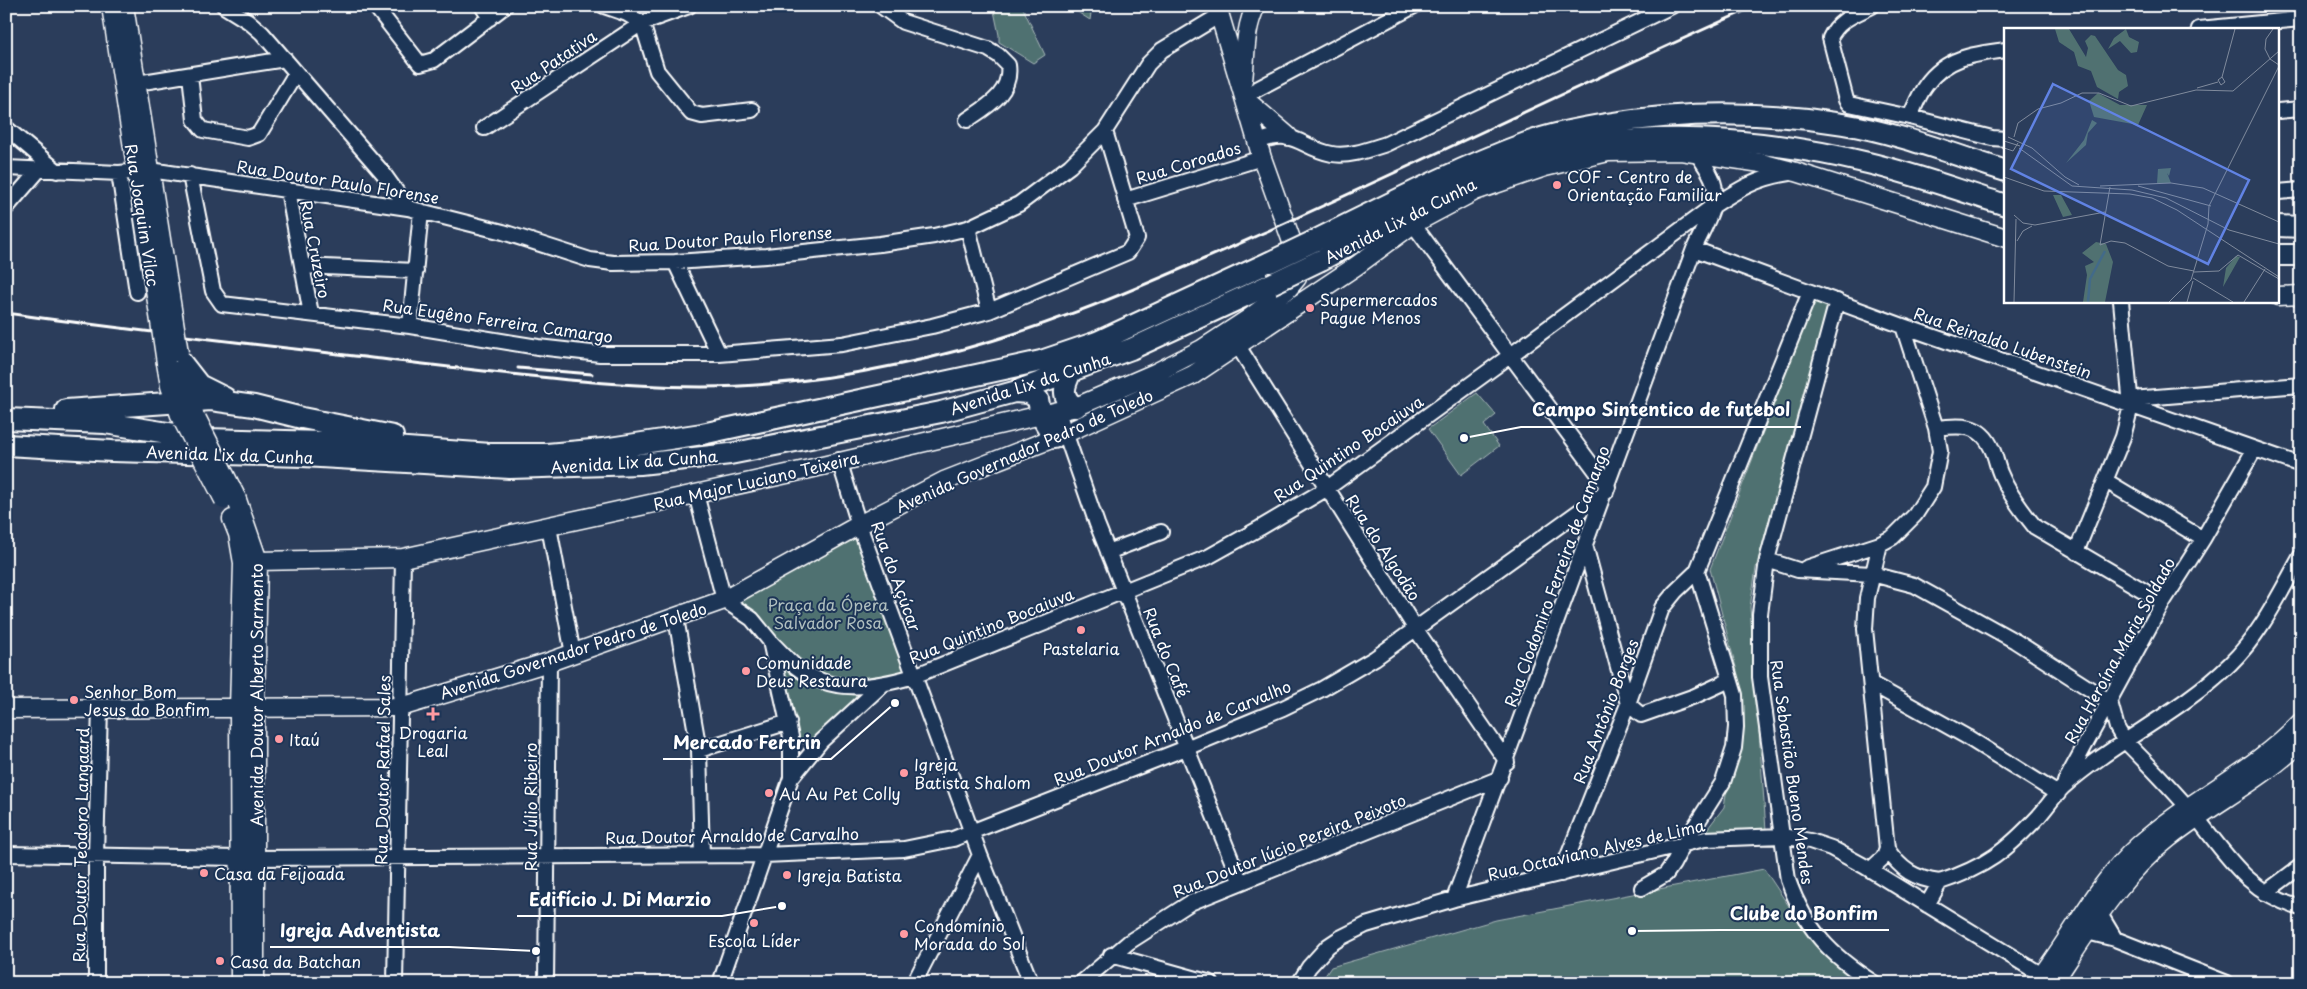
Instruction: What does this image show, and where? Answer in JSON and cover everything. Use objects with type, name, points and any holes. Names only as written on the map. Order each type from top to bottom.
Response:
[{"type":"highway","name":"Avenida Lix da Cunha","points":[[6,420],[105,423],[206,439],[323,442],[491,454],[547,454],[663,441],[1019,367],[1097,342],[1270,262],[1451,174],[1530,142],[1576,129],[1657,117],[1744,114],[1844,124],[2004,170]]},
{"type":"highway","name":"Avenida Lix da Cunha","points":[[6,445],[112,451],[303,456],[484,468],[590,467],[730,454],[941,412],[1014,392],[1071,372],[1131,350],[1321,260],[1490,176],[1533,159],[1601,144],[1637,140],[1706,139],[1783,147],[1870,163],[2004,204]]},
{"type":"highway","points":[[1509,168],[1608,152]]},
{"type":"highway","points":[[1454,201],[1490,176]]},
{"type":"highway","points":[[2280,226],[2301,227]]},
{"type":"highway","points":[[2280,255],[2301,255]]},
{"type":"highway","points":[[175,359],[190,376],[208,391],[254,406],[302,418],[393,435],[435,449]]},
{"type":"highway","points":[[1059,436],[1058,411],[1066,398],[1064,388],[1071,372]]},
{"type":"highway","points":[[1014,392],[1034,395],[1039,403],[1058,411]]},
{"type":"highway","points":[[6,415],[186,411],[211,400],[254,406]]},
{"type":"main road","name":"Rua Joaquim Vilac","points":[[111,6],[135,172],[186,411]]},
{"type":"main road","name":"Rua Joaquim Vilac","points":[[124,6],[137,84],[135,172]]},
{"type":"main road","points":[[1256,6],[1251,16],[1247,34],[1244,95],[1288,136]]},
{"type":"main road","points":[[1223,9],[1244,95],[1260,150]]},
{"type":"main road","name":"Rua Major Luciano Teixeira","points":[[250,562],[403,558],[549,527],[1058,411],[1155,373],[1202,349],[1248,319],[1287,290],[1297,278],[1298,272],[1291,239],[1260,150]]},
{"type":"main road","name":"Avenida Governador Pedro de Toledo","points":[[6,709],[401,707],[573,654],[724,600],[859,525],[944,481],[1059,436],[1193,375],[1356,266],[1413,224],[1454,201],[1476,191],[1536,170],[1608,152],[1681,150],[1696,154],[1761,163],[1796,172],[2004,237]]},
{"type":"main road","points":[[2280,296],[2301,295]]},
{"type":"main road","name":"Rua Major Luciano Teixeira","points":[[1193,375],[1248,319]]},
{"type":"main road","name":"Avenida Doutor Alberto Sarmento","points":[[186,411],[230,499],[250,562],[247,708],[248,858],[255,983]]},
{"type":"main road","points":[[2044,980],[2081,928],[2100,914],[2143,860],[2169,838],[2215,790],[2266,755],[2301,722]]},
{"type":"main road","points":[[2081,928],[2087,905],[2119,866],[2150,836],[2266,773],[2301,742]]},
{"type":"main road","name":"Avenida Doutor Alberto Sarmento","points":[[240,983],[248,858]]},
{"type":"street","points":[[224,6],[262,32],[415,209],[416,271],[410,326]]},
{"type":"street","points":[[375,6],[418,62],[423,64],[434,60],[505,6]]},
{"type":"street","points":[[482,6],[490,18]]},
{"type":"street","points":[[604,6],[620,11],[642,23],[657,71],[691,113],[702,116],[752,110]]},
{"type":"street","name":"Rua Patativa","points":[[484,128],[642,23],[689,6]]},
{"type":"street","points":[[881,6],[904,22],[988,49],[998,55],[1008,65],[1009,81],[1004,92],[968,120]]},
{"type":"street","points":[[1244,95],[1414,6]]},
{"type":"street","points":[[1288,136],[1334,154],[1364,150],[1386,144],[1672,6]]},
{"type":"street","points":[[1872,6],[1843,20],[1834,29],[1830,38],[1846,100],[1854,107],[1910,116],[1992,138],[2004,139]]},
{"type":"street","name":"Rua Doutor Paulo Florense","points":[[6,168],[38,171],[135,172],[190,175],[415,209],[503,232],[590,260],[612,263],[675,262],[766,256],[880,244],[934,236],[968,228],[1019,204],[1070,166],[1105,131],[1148,64],[1162,50],[1223,9]]},
{"type":"street","points":[[2209,28],[2301,19]]},
{"type":"street","points":[[1910,116],[1925,86],[1945,67],[1963,56],[2004,50]]},
{"type":"street","points":[[137,84],[285,59]]},
{"type":"street","points":[[190,75],[198,125],[203,130],[248,138],[261,132],[296,73]]},
{"type":"street","points":[[2280,111],[2301,109]]},
{"type":"street","points":[[6,128],[57,171]]},
{"type":"street","points":[[1105,131],[1125,200]]},
{"type":"street","name":"Rua Coroados","points":[[1125,200],[1260,150],[1267,138],[1288,136]]},
{"type":"street","name":"Rua Clodomiro Ferreira de Camargo","points":[[1454,900],[1507,762],[1694,249],[1713,206],[1715,187],[1713,179],[1696,154]]},
{"type":"street","points":[[6,208],[38,171]]},
{"type":"street","points":[[135,172],[137,292]]},
{"type":"street","name":"Rua Quintino Bocaiuva","points":[[882,685],[914,676],[1208,557],[1326,489],[1713,206],[1741,188],[1766,176],[1796,172]]},
{"type":"street","points":[[363,202],[378,197],[384,190],[383,173]]},
{"type":"street","name":"Rua Eugêno Ferreira Camargo","points":[[190,175],[213,291],[222,304],[410,326],[600,354],[719,354],[842,344],[912,331],[989,311],[1128,252],[1137,238],[1125,200]]},
{"type":"street","name":"Rua Cruzeiro","points":[[288,190],[310,314]]},
{"type":"street","points":[[2280,192],[2301,190]]},
{"type":"street","points":[[1413,224],[1511,355],[1607,490]]},
{"type":"street","points":[[968,228],[989,311]]},
{"type":"street","name":"Rua Reinaldo Lubenstein","points":[[1694,249],[1903,326],[2132,403],[2254,450],[2301,465]]},
{"type":"street","points":[[675,262],[719,354]]},
{"type":"street","points":[[302,266],[416,271]]},
{"type":"street","points":[[1642,888],[1666,874],[1723,782],[1734,748],[1736,727],[1735,695],[1697,571],[1810,292]]},
{"type":"street","name":"Rua Sebastião Bueno Mendes","points":[[1837,301],[1767,560],[1760,614],[1760,677],[1788,880],[1806,922],[1825,946],[1874,983]]},
{"type":"street","points":[[2076,552],[2123,437],[2132,403],[2122,302]]},
{"type":"street","points":[[1798,570],[1880,544],[1894,537],[1910,521],[1933,487],[1940,451],[1936,428],[1903,326]]},
{"type":"street","name":"Rua do Algodão","points":[[1238,346],[1415,628],[1507,762]]},
{"type":"street","points":[[2132,403],[2301,385]]},
{"type":"street","points":[[1936,428],[1963,425],[1979,433],[1992,448],[2000,475],[2020,509],[2035,527],[2163,602]]},
{"type":"street","name":"Rua do Café","points":[[1059,436],[1124,591],[1240,881]]},
{"type":"street","name":"Rua Heroína Maria Soldado","points":[[2060,792],[2163,602],[2254,450]]},
{"type":"street","name":"Rua do Açúcar","points":[[839,460],[859,525],[914,676],[980,855],[1031,983]]},
{"type":"street","points":[[2106,481],[2203,538]]},
{"type":"street","name":"Rua Doutor Arnaldo de Carvalho","points":[[6,854],[248,858],[548,855],[764,856],[904,849],[943,842],[1186,748],[1283,708],[1322,689],[1375,658],[1607,490]]},
{"type":"street","points":[[696,494],[724,600],[752,620],[795,665],[817,680],[850,686],[882,685]]},
{"type":"street","points":[[549,527],[573,654]]},
{"type":"street","points":[[1108,552],[1161,532]]},
{"type":"street","points":[[1870,870],[1880,863],[1887,849],[1865,629],[1867,598],[1880,544]]},
{"type":"street","points":[[1585,545],[1628,704],[1641,715],[1695,696],[1730,680]]},
{"type":"street","points":[[1887,849],[1902,868],[1912,875],[1940,882],[1978,868],[1999,855],[2017,839],[2060,792],[2124,740],[2198,690],[2231,663],[2264,621],[2301,556]]},
{"type":"street","name":"Rua Doutor Rafael Sales","points":[[395,983],[403,558]]},
{"type":"street","points":[[1767,560],[1798,570],[1872,574],[1914,585],[2015,641],[2110,702],[2116,728],[2124,740],[2192,813],[2231,864],[2265,893],[2286,904],[2301,908]]},
{"type":"street","name":"Rua Antônio Borges","points":[[1561,874],[1628,704],[1662,608],[1675,592],[1697,571]]},
{"type":"street","points":[[676,618],[699,750],[702,855]]},
{"type":"street","points":[[770,641],[789,722],[791,778]]},
{"type":"street","name":"Rua Júlio Ribeiro","points":[[546,983],[549,662]]},
{"type":"street","points":[[1872,684],[1968,737],[2060,792]]},
{"type":"street","points":[[720,983],[791,778],[821,741],[882,685]]},
{"type":"street","name":"Rua Doutor Teodoro Langaard","points":[[96,983],[96,855],[100,708]]},
{"type":"street","points":[[699,750],[789,722]]},
{"type":"street","name":"Rua Doutor lúcio Pereira Peixoto","points":[[1081,983],[1112,955],[1152,925],[1182,907],[1240,881],[1500,778]]},
{"type":"street","name":"Rua Octaviano Alves de Lima","points":[[1299,983],[1317,956],[1340,938],[1353,931],[1454,900],[1705,839],[1782,836],[1810,841],[1831,848],[1927,905],[2044,980]]},
{"type":"street","points":[[914,983],[980,855]]},
{"type":"street","points":[[2265,893],[2301,866]]},
{"type":"street","points":[[1927,905],[1940,882]]},
{"type":"street","points":[[2100,914],[2115,939]]},
{"type":"street","points":[[2081,928],[2115,939],[2226,983]]},
{"type":"street","points":[[1112,955],[1211,983]]},
{"type":"green space","points":[[993,6],[1022,6],[1045,55],[1033,63],[999,42]]},
{"type":"green space","points":[[1068,6],[1092,6],[1090,20]]},
{"type":"green space","points":[[1814,300],[1828,308],[1756,568],[1750,607],[1766,830],[1705,832],[1724,807],[1742,690],[1710,569]]},
{"type":"green space","points":[[1477,393],[1496,415],[1484,425],[1499,446],[1461,475],[1428,429]]},
{"type":"green space","name":"Praça da Ópera Salvador Rosa","points":[[858,533],[909,671],[894,679],[834,682],[807,669],[771,638],[761,616],[728,602]]},
{"type":"green space","points":[[779,658],[832,686],[865,694],[813,745],[796,742]]},
{"type":"green space","points":[[1764,869],[1796,917],[1820,947],[1847,972],[1863,983],[1320,983],[1331,967],[1496,920]]},
{"type":"railway","points":[[6,313],[150,332],[545,378],[623,384],[726,387],[801,381],[852,373],[950,353],[1044,324],[1090,307],[1333,201],[1756,6]]},
{"type":"railway","points":[[518,368],[592,374]]},
{"type":"place","name":"COF - Centro de Orientação Familiar","points":[[1557,185]]},
{"type":"place","name":"Supermercados Pague Menos","points":[[1310,308]]},
{"type":"place","name":"Campo Sintentico de futebol","points":[[1464,438]]},
{"type":"place","name":"Pastelaria","points":[[1081,630]]},
{"type":"place","name":"Comunidade Deus Restaura","points":[[746,671]]},
{"type":"place","name":"Senhor Bom Jesus do Bonfim","points":[[74,700]]},
{"type":"place","name":"Mercado Fertrin","points":[[895,703]]},
{"type":"place","name":"Drogaria Leal","points":[[433,714]]},
{"type":"place","name":"Itaú","points":[[279,739]]},
{"type":"place","name":"Igreja Batista Shalom","points":[[904,773]]},
{"type":"place","name":"Au Au Pet Colly","points":[[769,793]]},
{"type":"place","name":"Casa da Feijoada","points":[[204,873]]},
{"type":"place","name":"Igreja Batista","points":[[787,875]]},
{"type":"place","name":"Edifício J. Di Marzio","points":[[782,906]]},
{"type":"place","name":"Escola Líder","points":[[754,923]]},
{"type":"place","name":"Clube do Bonfim","points":[[1632,931]]},
{"type":"place","name":"Condomínio Morada do Sol","points":[[904,934]]},
{"type":"place","name":"Igreja Adventista","points":[[536,951]]},
{"type":"place","name":"Casa da Batchan","points":[[220,961]]}]
